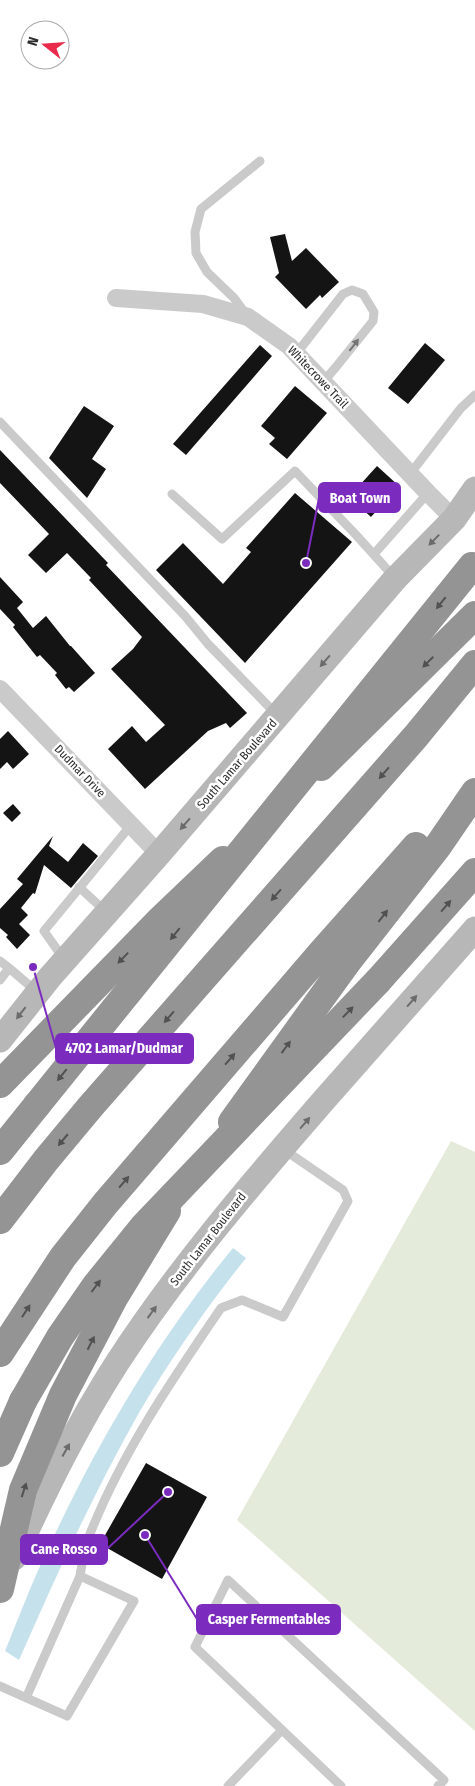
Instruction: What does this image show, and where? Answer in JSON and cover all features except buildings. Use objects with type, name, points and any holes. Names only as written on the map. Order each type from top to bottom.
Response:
[{"type":"highway","points":[[0,1151],[474,564]]},
{"type":"highway","points":[[0,1084],[158,922],[345,745],[475,616]]},
{"type":"highway","points":[[0,1220],[91,1106],[416,736],[475,664]]},
{"type":"highway","points":[[0,1352],[63,1257],[105,1204],[322,952],[475,781]]},
{"type":"highway","points":[[0,1589],[23,1490],[63,1395],[114,1298],[170,1207],[348,961],[438,846],[475,792]]},
{"type":"highway","points":[[0,1453],[23,1401],[60,1337],[96,1285],[143,1227],[378,981],[475,872]]},
{"type":"main road","name":"South Lamar Boulevard","points":[[0,1040],[65,960],[395,580],[454,518],[475,489]]},
{"type":"main road","name":"South Lamar Boulevard","points":[[0,1589],[57,1468],[117,1363],[204,1242],[282,1149],[475,929]]},
{"type":"street","name":"Whitecrowe Trail","points":[[116,298],[203,304],[248,318],[289,346],[454,518]]},
{"type":"street","name":"Dudmar Drive","points":[[0,690],[159,854]]},
{"type":"lane","points":[[248,318],[234,298],[207,272],[196,254],[195,232],[201,209],[260,161]]},
{"type":"lane","points":[[296,354],[343,294],[352,290],[363,294],[374,312],[373,321],[323,382]]},
{"type":"lane","points":[[410,474],[461,408],[475,395]]},
{"type":"lane","points":[[0,422],[278,716]]},
{"type":"lane","points":[[172,494],[222,539],[295,471],[374,554],[395,580]]},
{"type":"lane","points":[[374,554],[428,493]]},
{"type":"lane","points":[[65,960],[44,931],[131,825]]},
{"type":"lane","points":[[80,887],[107,913]]},
{"type":"lane","points":[[0,961],[38,992]]},
{"type":"lane","points":[[0,980],[9,968]]},
{"type":"lane","points":[[26,1698],[80,1576],[88,1540],[114,1482],[142,1428],[220,1308],[242,1300],[283,1317],[348,1201],[343,1190],[282,1149]]},
{"type":"lane","points":[[0,1686],[67,1716],[134,1601],[80,1576]]},
{"type":"lane","points":[[341,1786],[194,1647],[228,1580],[444,1780],[438,1786]]},
{"type":"lane","points":[[228,1786],[282,1730]]},
{"type":"green space","points":[[451,1141],[475,1152],[475,1731],[237,1520]]},
{"type":"water","points":[[233,1248],[246,1258],[190,1333],[140,1411],[91,1503],[19,1660],[5,1651],[42,1561],[87,1470],[154,1355]]},
{"type":"place","name":"Boat Town","points":[[306,563]]},
{"type":"place","name":"4702 Lamar/Dudmar","points":[[33,967]]},
{"type":"place","name":"Cane Rosso","points":[[168,1492]]},
{"type":"place","name":"Casper Fermentables","points":[[145,1535]]}]
